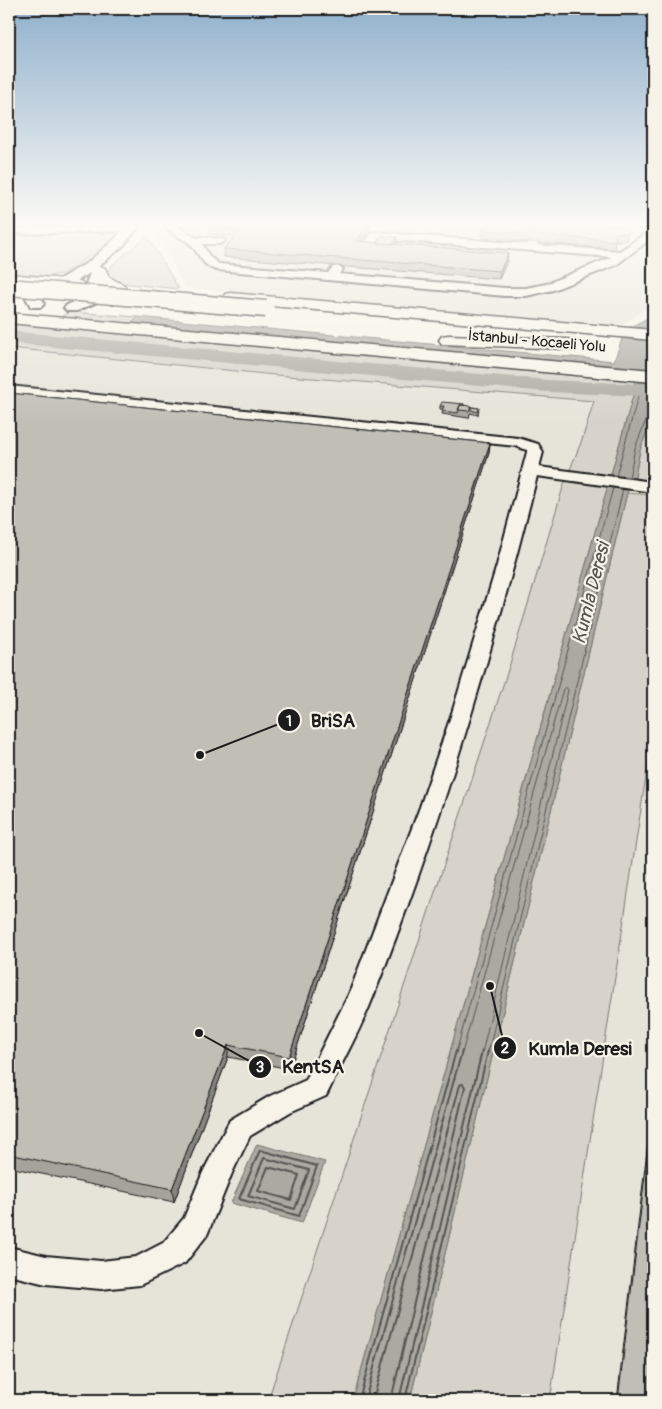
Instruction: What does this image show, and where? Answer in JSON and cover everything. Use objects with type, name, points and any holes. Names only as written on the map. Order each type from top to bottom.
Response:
[{"type":"highway","name":"İstanbul - Kocaeli Yolu","points":[[46,291],[618,350]]},
{"type":"highway","points":[[115,312],[110,305],[114,299],[122,295],[144,291],[422,314],[602,337],[653,376]]},
{"type":"highway","points":[[11,313],[36,304],[419,338],[618,350],[653,342]]},
{"type":"highway","points":[[56,322],[52,319],[54,314],[72,308]]},
{"type":"highway","points":[[11,313],[56,322],[653,351]]},
{"type":"highway","points":[[263,313],[602,337]]},
{"type":"highway","points":[[422,314],[618,350],[653,360]]},
{"type":"highway","points":[[618,350],[653,335]]},
{"type":"highway","points":[[419,338],[581,345]]},
{"type":"main road","points":[[36,304],[34,298],[36,294],[44,291]]},
{"type":"main road","points":[[72,308],[95,298],[94,291]]},
{"type":"street","points":[[484,291],[532,291]]},
{"type":"street","points":[[9,390],[518,442],[533,447],[535,452],[462,713],[432,807],[362,994],[316,1088],[280,1104],[240,1128],[218,1172],[196,1226],[174,1253],[140,1271],[101,1276],[46,1270],[9,1261]]},
{"type":"street","points":[[531,471],[653,487]]},
{"type":"shaded area","points":[[217,291],[653,291],[653,304],[620,326]]},
{"type":"shaded area","points":[[73,312],[138,317],[130,325],[63,319],[61,317]]},
{"type":"shaded area","points":[[9,321],[635,379],[634,392],[353,1400],[268,1400],[509,667],[564,484],[582,440],[594,401],[275,375],[9,348]]},
{"type":"shaded area","points":[[9,348],[275,375],[594,401],[582,440],[564,484],[509,667],[268,1400],[9,1400]]},
{"type":"shaded area","points":[[653,415],[653,482],[634,481],[640,450]]},
{"type":"shaded area","points":[[627,493],[653,495],[653,731],[550,1400],[410,1400]]},
{"type":"shaded area","points":[[653,731],[653,1400],[550,1400]]},
{"type":"water","points":[[653,315],[653,415],[640,450],[634,481],[627,493],[410,1400],[353,1400],[634,392],[637,370],[130,325],[138,317],[614,361],[622,339],[621,332]]},
{"type":"water","points":[[257,1144],[325,1162],[302,1223],[231,1203]]},
{"type":"building","points":[[9,393],[490,443],[289,1057],[228,1045],[172,1189],[9,1154]]},
{"type":"building","points":[[442,402],[464,404],[460,405],[458,413],[442,411],[444,406],[440,406]]},
{"type":"building","points":[[460,405],[471,406],[469,411],[458,410]]},
{"type":"building","points":[[471,407],[479,408],[478,412],[471,410]]},
{"type":"building","points":[[653,1109],[653,1400],[618,1400]]},
{"type":"waterway","points":[[9,337],[547,386],[643,390]]},
{"type":"place","name":"BriSA","points":[[200,755]]},
{"type":"place","name":"Kumla Deresi","points":[[490,986]]},
{"type":"place","name":"KentSA","points":[[199,1033]]}]
